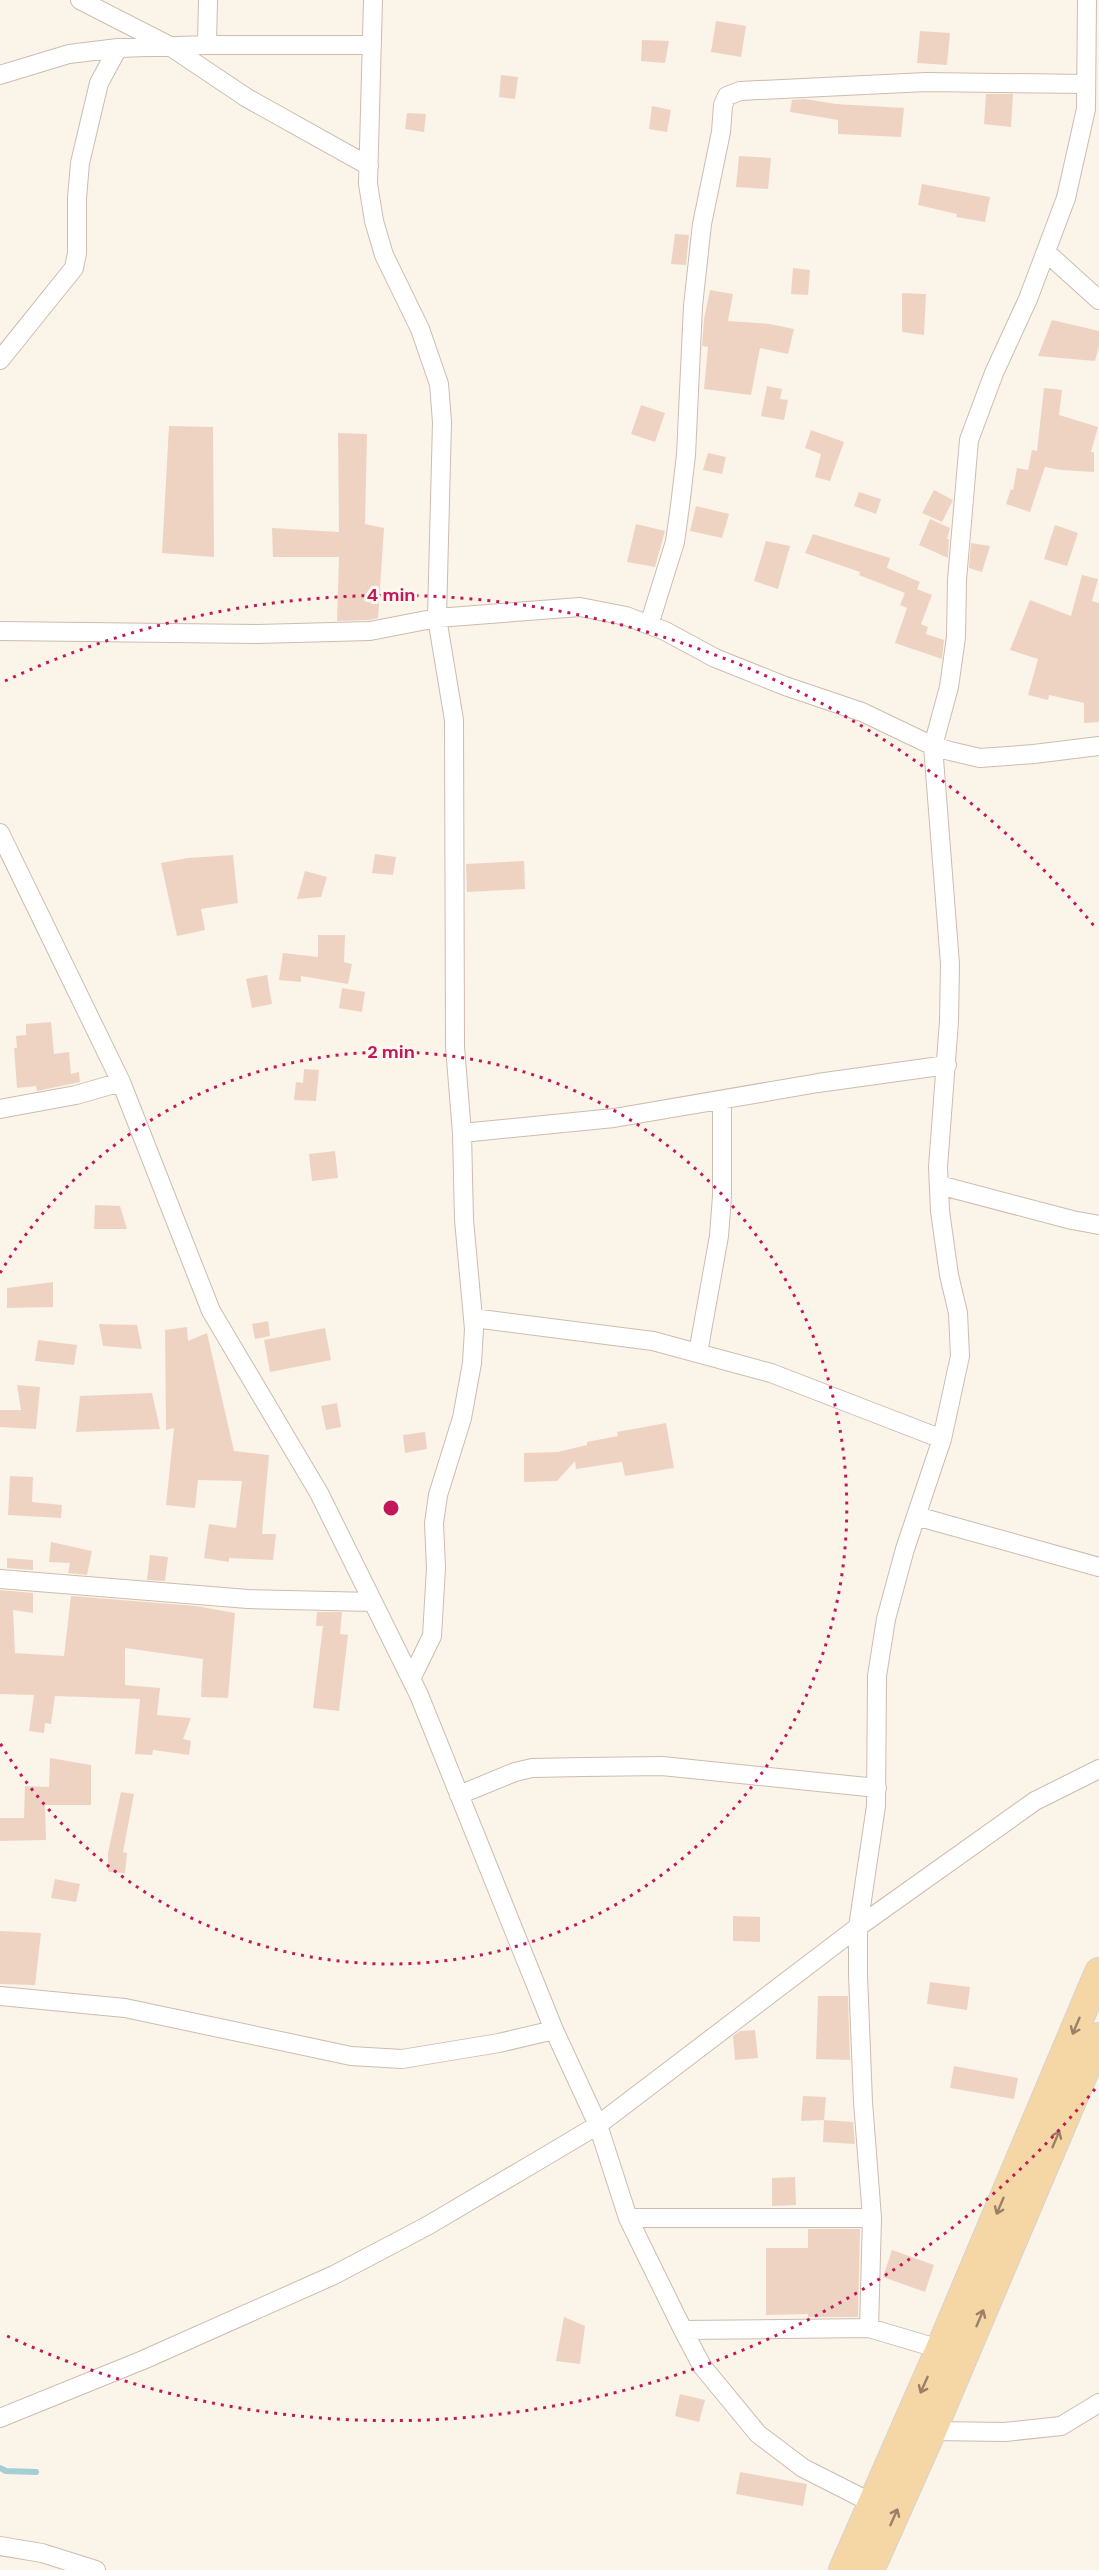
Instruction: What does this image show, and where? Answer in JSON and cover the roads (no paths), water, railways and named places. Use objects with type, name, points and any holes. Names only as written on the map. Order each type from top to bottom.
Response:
[{"type":"main road","points":[[843,2570],[940,2349],[1099,1972]]},
{"type":"main road","points":[[870,2570],[932,2431],[1099,2037]]},
{"type":"street","points":[[80,0],[168,45],[247,98],[369,166]]},
{"type":"street","points":[[207,45],[208,0]]},
{"type":"street","points":[[374,0],[369,166],[374,221],[384,255],[420,329],[439,384],[442,422],[437,618],[454,720],[455,1047],[462,1133],[464,1220],[473,1318],[472,1363],[462,1418],[438,1495],[435,1514],[436,1569],[432,1636],[411,1679]]},
{"type":"street","points":[[869,2328],[872,2218],[859,2026],[858,1927],[877,1788],[877,1676],[886,1619],[916,1516],[942,1439],[960,1356],[961,1333],[946,1254],[939,1185],[940,1119],[947,1065],[949,953],[933,746],[949,687],[956,637],[957,580],[969,440],[994,373],[1028,299],[1046,252],[1066,198],[1092,111],[1086,84],[1087,0]]},
{"type":"street","points":[[0,75],[69,54],[118,48],[168,45],[372,45]]},
{"type":"street","points":[[0,360],[74,268],[77,253],[77,198],[80,163],[99,83],[118,48]]},
{"type":"street","points":[[649,625],[675,542],[686,455],[693,306],[700,236],[721,132],[723,105],[727,96],[740,91],[926,82],[1086,84]]},
{"type":"street","points":[[1046,252],[1099,300]]},
{"type":"street","points":[[0,631],[258,634],[370,631],[437,618],[580,607],[626,616],[649,625],[715,658],[785,686],[862,712],[933,746],[980,758],[1099,746]]},
{"type":"street","points":[[0,833],[121,1082],[211,1311],[319,1493],[411,1679],[554,2030],[598,2125],[628,2218],[683,2330],[702,2366],[758,2434],[803,2468],[872,2503]]},
{"type":"street","points":[[462,1133],[614,1118],[947,1065]]},
{"type":"street","points":[[0,1109],[76,1095],[121,1082]]},
{"type":"street","points":[[698,1353],[719,1236],[722,1196],[722,1100]]},
{"type":"street","points":[[939,1185],[1099,1225]]},
{"type":"street","points":[[473,1318],[652,1341],[771,1373],[942,1439]]},
{"type":"street","points":[[916,1516],[1099,1567]]},
{"type":"street","points":[[0,1579],[248,1599],[373,1602]]},
{"type":"street","points":[[459,1795],[515,1772],[542,1768],[662,1766],[877,1788]]},
{"type":"street","points":[[0,2418],[143,2360],[334,2275],[427,2226],[598,2125],[858,1927],[1035,1801],[1099,1769]]},
{"type":"street","points":[[0,1996],[125,2008],[351,2056],[402,2059],[499,2043],[554,2030]]},
{"type":"street","points":[[628,2218],[872,2218]]},
{"type":"street","points":[[683,2330],[869,2328],[940,2349]]},
{"type":"street","points":[[932,2431],[1005,2432],[1061,2426],[1099,2403]]},
{"type":"street","points":[[0,2546],[42,2553],[96,2570]]},
{"type":"waterway","points":[[0,2468],[6,2471],[36,2472]]}]
